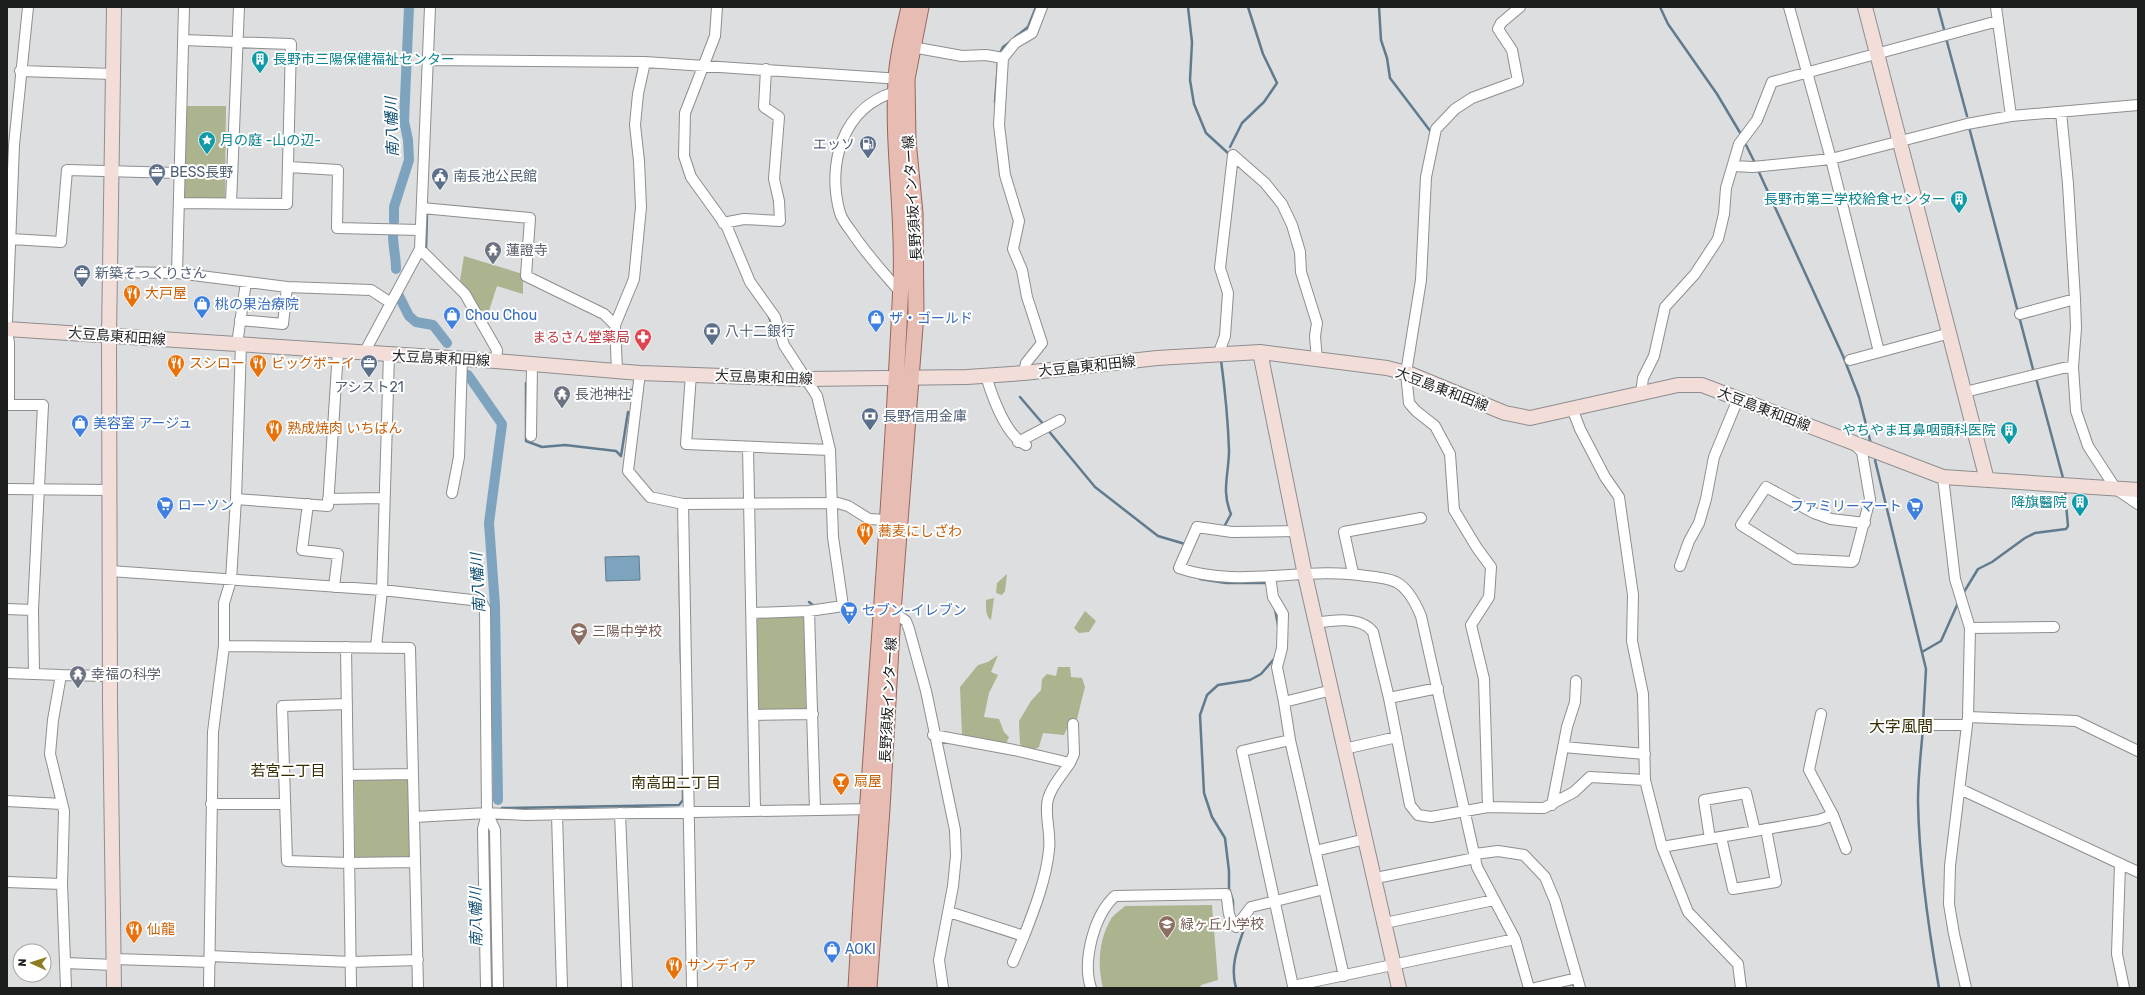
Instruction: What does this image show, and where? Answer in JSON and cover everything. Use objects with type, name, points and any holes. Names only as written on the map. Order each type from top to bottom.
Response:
[{"type":"main road","points":[[114,7],[109,336],[110,676],[114,988]]},
{"type":"main road","name":"長野須坂インター線","points":[[856,988],[866,809],[888,520],[901,292],[899,83],[901,43],[909,7]]},
{"type":"main road","name":"長野須坂インター線","points":[[869,988],[882,809],[893,612],[911,378],[917,275],[916,213],[908,140],[899,83],[912,47],[921,7]]},
{"type":"main road","points":[[1865,7],[1987,480]]},
{"type":"main road","name":"大豆島東和田線","points":[[7,330],[496,361],[640,373],[807,379],[986,376],[1157,358],[1260,352],[1317,361],[1387,368],[1406,373],[1505,413],[1530,418],[1678,385],[1702,385],[1943,477],[2138,490]]},
{"type":"main road","points":[[1260,352],[1305,575],[1344,749],[1376,878],[1400,988]]},
{"type":"street","points":[[7,320],[11,239],[10,144],[28,7]]},
{"type":"street","points":[[177,273],[184,7]]},
{"type":"street","points":[[231,203],[239,7]]},
{"type":"street","points":[[364,353],[420,249],[430,7]]},
{"type":"street","points":[[717,7],[715,36],[702,65],[685,113],[684,156],[691,177],[723,223],[750,282],[770,308],[784,345],[817,396],[830,450],[833,537],[843,606],[809,611],[752,613]]},
{"type":"street","points":[[1024,373],[1026,363],[1042,343],[1027,297],[1022,270],[1013,249],[1019,221],[1005,175],[999,125],[1003,58],[1015,43],[1032,33],[1042,7]]},
{"type":"street","points":[[1488,807],[1484,679],[1471,625],[1489,597],[1491,567],[1477,548],[1454,510],[1450,454],[1441,434],[1409,403],[1406,373],[1421,280],[1426,177],[1436,129],[1455,109],[1472,98],[1518,81],[1512,50],[1498,29],[1501,23],[1520,7]]},
{"type":"street","points":[[1789,7],[1831,159],[1879,352]]},
{"type":"street","points":[[1996,7],[2011,116]]},
{"type":"street","points":[[1641,393],[1643,378],[1654,356],[1665,307],[1695,274],[1718,239],[1724,214],[1726,188],[1732,166],[1743,139],[1757,120],[1772,82],[1998,21]]},
{"type":"street","points":[[178,202],[287,204],[289,168],[291,44],[183,40]]},
{"type":"street","points":[[912,47],[962,56],[986,54],[1003,58]]},
{"type":"street","points":[[427,60],[645,62],[766,69],[899,83]]},
{"type":"street","points":[[617,370],[615,325],[634,279],[641,207],[639,161],[635,125],[638,94],[645,62]]},
{"type":"street","points":[[723,223],[744,219],[780,221],[779,201],[774,180],[779,117],[764,107],[766,69]]},
{"type":"street","points":[[20,71],[113,74]]},
{"type":"street","points":[[899,83],[884,95],[867,105],[843,136],[837,156],[835,178],[840,214],[875,266],[901,292]]},
{"type":"street","points":[[1732,166],[1756,166],[1831,159],[1967,124],[2011,116],[2138,105]]},
{"type":"street","points":[[2061,112],[2075,299],[2076,328],[2073,367],[2076,412],[2088,446],[2116,489],[2138,504]]},
{"type":"street","points":[[1218,355],[1225,336],[1228,293],[1220,268],[1233,155],[1265,183],[1282,204],[1292,225],[1300,252],[1304,285],[1317,323],[1315,336],[1317,361]]},
{"type":"street","points":[[289,168],[338,170],[337,228],[420,230]]},
{"type":"street","points":[[11,239],[61,242],[67,170],[179,173]]},
{"type":"street","points":[[422,208],[530,218],[526,276],[604,314],[615,325]]},
{"type":"street","points":[[420,249],[465,294],[497,350],[496,361]]},
{"type":"street","points":[[110,272],[177,273],[287,287],[371,290],[391,302]]},
{"type":"street","points":[[209,988],[213,732],[224,646],[224,603],[231,580],[236,499],[240,320],[246,282]]},
{"type":"street","points":[[240,320],[283,324],[287,287]]},
{"type":"street","points":[[2020,314],[2075,299]]},
{"type":"street","points":[[7,330],[9,343],[8,405],[43,405],[37,489],[33,610],[34,673]]},
{"type":"street","points":[[1850,360],[1950,333]]},
{"type":"street","points":[[236,499],[328,506],[338,351]]},
{"type":"street","points":[[376,647],[382,590],[390,354]]},
{"type":"street","points":[[452,493],[459,457],[462,359]]},
{"type":"street","points":[[531,436],[532,364]]},
{"type":"street","points":[[1965,392],[2033,375],[2073,367]]},
{"type":"street","points":[[640,373],[628,471],[650,497],[683,504],[843,504],[869,519],[888,520]]},
{"type":"street","points":[[691,374],[686,444],[830,450]]},
{"type":"street","points":[[986,376],[992,397],[1022,444],[1060,420]]},
{"type":"street","points":[[1680,566],[1689,541],[1699,523],[1706,498],[1714,457],[1738,399]]},
{"type":"street","points":[[1572,408],[1580,429],[1605,477],[1618,497],[1633,595],[1632,641],[1643,694],[1645,780],[1662,847],[1688,912],[1738,964],[1741,988]]},
{"type":"street","points":[[1853,443],[1862,452],[1870,499],[1865,523],[1854,560],[1847,563],[1795,559],[1741,525],[1766,487],[1814,513],[1830,518],[1865,523]]},
{"type":"street","points":[[748,447],[755,810]]},
{"type":"street","points":[[1943,477],[1955,579],[1970,628],[1967,721],[1950,866],[1949,904],[1955,941],[1966,988]]},
{"type":"street","points":[[7,489],[109,490]]},
{"type":"street","points":[[328,499],[384,498]]},
{"type":"street","points":[[308,504],[302,550],[338,554],[334,587]]},
{"type":"street","points":[[683,504],[692,988]]},
{"type":"street","points":[[1353,574],[1344,532],[1421,518]]},
{"type":"street","points":[[1297,531],[1232,532],[1196,527],[1179,568],[1195,574],[1221,578],[1344,572],[1397,582],[1412,598],[1422,616],[1464,810],[1480,876],[1515,939],[1529,988]]},
{"type":"street","points":[[110,571],[382,590],[481,601],[485,609],[487,813],[483,829],[486,988]]},
{"type":"street","points":[[1270,576],[1273,597],[1283,614],[1282,648],[1276,667],[1284,702],[1290,740],[1344,976]]},
{"type":"street","points":[[7,609],[33,610]]},
{"type":"street","points":[[809,611],[815,810]]},
{"type":"street","points":[[893,612],[906,621],[926,691],[933,735],[955,830],[956,856],[949,912],[939,960],[943,988]]},
{"type":"street","points":[[1316,623],[1333,620],[1349,621],[1369,626],[1373,632],[1389,698],[1410,805],[1414,812],[1418,815],[1431,818],[1464,810],[1488,807],[1544,808],[1574,792],[1590,777],[1645,780]]},
{"type":"street","points":[[1970,628],[2054,627]]},
{"type":"street","points":[[224,646],[410,648],[418,988]]},
{"type":"street","points":[[346,647],[351,988]]},
{"type":"street","points":[[7,672],[110,676]]},
{"type":"street","points":[[61,675],[53,720],[50,754],[62,804],[62,884],[66,988]]},
{"type":"street","points":[[1552,805],[1563,747],[1575,702],[1576,681]]},
{"type":"street","points":[[1389,698],[1438,688]]},
{"type":"street","points":[[1284,702],[1332,690]]},
{"type":"street","points":[[347,704],[282,706],[287,861],[349,863],[415,862]]},
{"type":"street","points":[[753,715],[813,714]]},
{"type":"street","points":[[1821,714],[1809,770],[1833,815],[1846,849]]},
{"type":"street","points":[[1920,725],[1967,721],[2076,722],[2138,751]]},
{"type":"street","points":[[1013,962],[1038,900],[1049,850],[1050,827],[1047,805],[1053,788],[1070,763],[1074,754],[1073,724]]},
{"type":"street","points":[[933,735],[1014,750],[1070,763]]},
{"type":"street","points":[[1344,749],[1397,737]]},
{"type":"street","points":[[1290,740],[1242,751],[1293,986],[1515,939]]},
{"type":"street","points":[[1563,747],[1645,754]]},
{"type":"street","points":[[348,775],[413,774]]},
{"type":"street","points":[[1960,789],[2138,872]]},
{"type":"street","points":[[1710,839],[1704,800],[1746,793],[1755,831]]},
{"type":"street","points":[[7,801],[62,804]]},
{"type":"street","points":[[211,804],[285,804]]},
{"type":"street","points":[[414,817],[487,813],[557,814],[882,809]]},
{"type":"street","points":[[487,813],[495,830],[498,988]]},
{"type":"street","points":[[620,813],[627,988]]},
{"type":"street","points":[[557,814],[562,988]]},
{"type":"street","points":[[1662,847],[1818,820],[1833,815]]},
{"type":"street","points":[[1721,837],[1733,889],[1776,882],[1766,829]]},
{"type":"street","points":[[1315,851],[1366,839]]},
{"type":"street","points":[[1376,878],[1498,852],[1524,855],[1545,877],[1555,901],[1580,988]]},
{"type":"street","points":[[2120,864],[2117,954],[2124,988]]},
{"type":"street","points":[[7,882],[62,884]]},
{"type":"street","points":[[1091,988],[1088,969],[1096,924],[1105,905],[1115,896],[1226,894],[1228,916],[1236,927],[1251,907],[1274,900],[1324,889]]},
{"type":"street","points":[[1385,923],[1494,900]]},
{"type":"street","points":[[949,912],[1024,936]]},
{"type":"street","points":[[65,963],[210,959],[351,962],[418,960]]},
{"type":"street","points":[[1535,988],[1576,978]]},
{"type":"green space","points":[[187,106],[226,106],[225,199],[184,198]]},
{"type":"green space","points":[[464,256],[523,274],[523,294],[497,286],[487,317],[484,316],[460,280]]},
{"type":"green space","points":[[1007,574],[1005,591],[1002,595],[996,593],[997,583]]},
{"type":"green space","points":[[994,598],[991,620],[987,614],[986,600]]},
{"type":"green space","points":[[1085,611],[1096,621],[1089,632],[1079,633],[1074,628]]},
{"type":"green space","points":[[802,616],[804,618],[806,712],[761,712],[756,709],[755,621],[760,617]]},
{"type":"green space","points":[[998,655],[991,672],[998,675],[989,693],[984,717],[999,719],[1004,732],[1009,737],[1004,748],[962,735],[960,687],[978,665],[988,662]]},
{"type":"green space","points":[[1058,667],[1070,667],[1071,677],[1082,678],[1085,687],[1077,719],[1068,726],[1064,735],[1043,733],[1039,747],[1028,753],[1020,744],[1019,721],[1031,701],[1041,690],[1042,679],[1047,674],[1056,676]]},
{"type":"green space","points":[[354,777],[410,777],[411,857],[355,857]]},
{"type":"green space","name":"緑ヶ丘小学校","points":[[1212,905],[1218,980],[1201,985],[1200,988],[1103,988],[1100,970],[1100,952],[1104,935],[1112,917],[1125,906]]},
{"type":"water","points":[[639,556],[640,580],[606,581],[605,557]]},
{"type":"waterway","name":"南八幡川","points":[[394,221],[394,207],[409,160],[408,140],[404,121],[409,7]]},
{"type":"waterway","points":[[1015,37],[1028,27],[1036,7]]},
{"type":"waterway","points":[[1188,7],[1192,42],[1190,80],[1194,104],[1206,133],[1229,154]]},
{"type":"waterway","points":[[1230,147],[1242,123],[1264,102],[1277,83],[1263,54],[1248,7]]},
{"type":"waterway","points":[[1379,7],[1381,40],[1387,58],[1390,78],[1431,132],[1430,135]]},
{"type":"waterway","points":[[1660,7],[1668,24],[1717,94],[1742,136]]},
{"type":"waterway","points":[[1938,7],[1945,33]]},
{"type":"waterway","points":[[1946,38],[1967,116]]},
{"type":"waterway","points":[[1000,53],[1003,47],[1010,42]]},
{"type":"waterway","points":[[995,102],[998,63]]},
{"type":"waterway","points":[[1969,127],[2034,373]]},
{"type":"waterway","points":[[1744,141],[1755,163]]},
{"type":"waterway","points":[[1758,170],[1843,356],[1859,397],[1871,444]]},
{"type":"waterway","points":[[426,250],[427,214]]},
{"type":"waterway","name":"南八幡川","points":[[393,235],[396,269]]},
{"type":"waterway","name":"南八幡川","points":[[399,296],[409,316],[416,322],[433,325],[447,343]]},
{"type":"waterway","points":[[768,314],[776,336]]},
{"type":"waterway","points":[[1221,360],[1229,450],[1226,498],[1231,514],[1225,525]]},
{"type":"waterway","name":"南八幡川","points":[[468,375],[502,424],[489,523],[495,606],[498,800]]},
{"type":"waterway","points":[[2036,378],[2063,478]]},
{"type":"waterway","points":[[526,383],[526,441],[542,447],[565,445],[616,451],[621,456]]},
{"type":"waterway","points":[[629,401],[631,390]]},
{"type":"waterway","points":[[1020,397],[1044,425]]},
{"type":"waterway","points":[[621,456],[628,412]]},
{"type":"waterway","points":[[1047,429],[1095,487],[1158,536],[1185,544]]},
{"type":"waterway","points":[[1875,460],[1926,669],[1923,723]]},
{"type":"waterway","points":[[1964,592],[1978,569],[1992,562],[2025,538],[2035,533],[2066,529],[2068,526],[2065,493]]},
{"type":"waterway","points":[[679,534],[681,663]]},
{"type":"waterway","points":[[1200,579],[1226,583],[1268,583]]},
{"type":"waterway","points":[[809,602],[814,606]]},
{"type":"waterway","points":[[1922,652],[1941,641],[1958,603]]},
{"type":"waterway","points":[[1275,609],[1278,625]]},
{"type":"waterway","points":[[1233,910],[1233,901],[1229,889],[1229,871],[1225,838],[1212,817],[1204,793],[1200,715],[1207,695],[1218,685],[1250,680],[1261,674],[1274,659]]},
{"type":"waterway","points":[[1923,728],[1918,792],[1920,848],[1931,941],[1939,988]]},
{"type":"waterway","points":[[502,808],[679,805],[683,800],[683,756]]},
{"type":"waterway","name":"南八幡川","points":[[490,845],[492,988]]},
{"type":"waterway","points":[[1236,988],[1234,980],[1234,965],[1244,929]]},
{"type":"place","name":"長野市三陽保健福祉センター","points":[[260,74]]},
{"type":"place","name":"月の庭 -山の辺-","points":[[207,155]]},
{"type":"place","name":"エッソ","points":[[868,159]]},
{"type":"place","name":"BESS長野","points":[[157,187]]},
{"type":"place","name":"南長池公民館","points":[[440,191]]},
{"type":"place","name":"長野市第三学校給食センター","points":[[1959,214]]},
{"type":"place","name":"蓮證寺","points":[[493,265]]},
{"type":"place","name":"新築そっくりさん","points":[[82,288]]},
{"type":"place","name":"大戸屋","points":[[132,308]]},
{"type":"place","name":"桃の果治療院","points":[[202,319]]},
{"type":"place","name":"Chou Chou","points":[[452,330]]},
{"type":"place","name":"ザ・ゴールド","points":[[876,333]]},
{"type":"place","name":"八十二銀行","points":[[712,346]]},
{"type":"place","name":"まるさん堂薬局","points":[[643,352]]},
{"type":"place","name":"スシロー","points":[[176,378]]},
{"type":"place","name":"ビッグボーイ","points":[[258,378]]},
{"type":"place","name":"アシスト21","points":[[369,378]]},
{"type":"place","name":"長池神社","points":[[562,409]]},
{"type":"place","name":"長野信用金庫","points":[[870,431]]},
{"type":"place","name":"美容室 アージュ","points":[[80,438]]},
{"type":"place","name":"熟成焼肉 いちばん","points":[[274,443]]},
{"type":"place","name":"やちやま耳鼻咽頭科医院","points":[[2009,445]]},
{"type":"place","name":"降旗醫院","points":[[2080,517]]},
{"type":"place","name":"ローソン","points":[[165,520]]},
{"type":"place","name":"ファミリーマート","points":[[1915,521]]},
{"type":"place","name":"蕎麦にしざわ","points":[[865,546]]},
{"type":"place","name":"セブン-イレブン","points":[[849,625]]},
{"type":"place","name":"三陽中学校","points":[[579,646]]},
{"type":"place","name":"幸福の科学","points":[[78,689]]},
{"type":"place","name":"扇屋","points":[[841,796]]},
{"type":"place","name":"緑ヶ丘小学校","points":[[1167,939]]},
{"type":"place","name":"仙龍","points":[[134,944]]},
{"type":"place","name":"AOKI","points":[[832,964]]},
{"type":"place","name":"サンディア","points":[[674,980]]},
{"type":"district","name":"大字風間","points":[[1901,726]]},
{"type":"district","name":"若宮二丁目","points":[[288,771]]},
{"type":"district","name":"南高田二丁目","points":[[676,783]]}]
